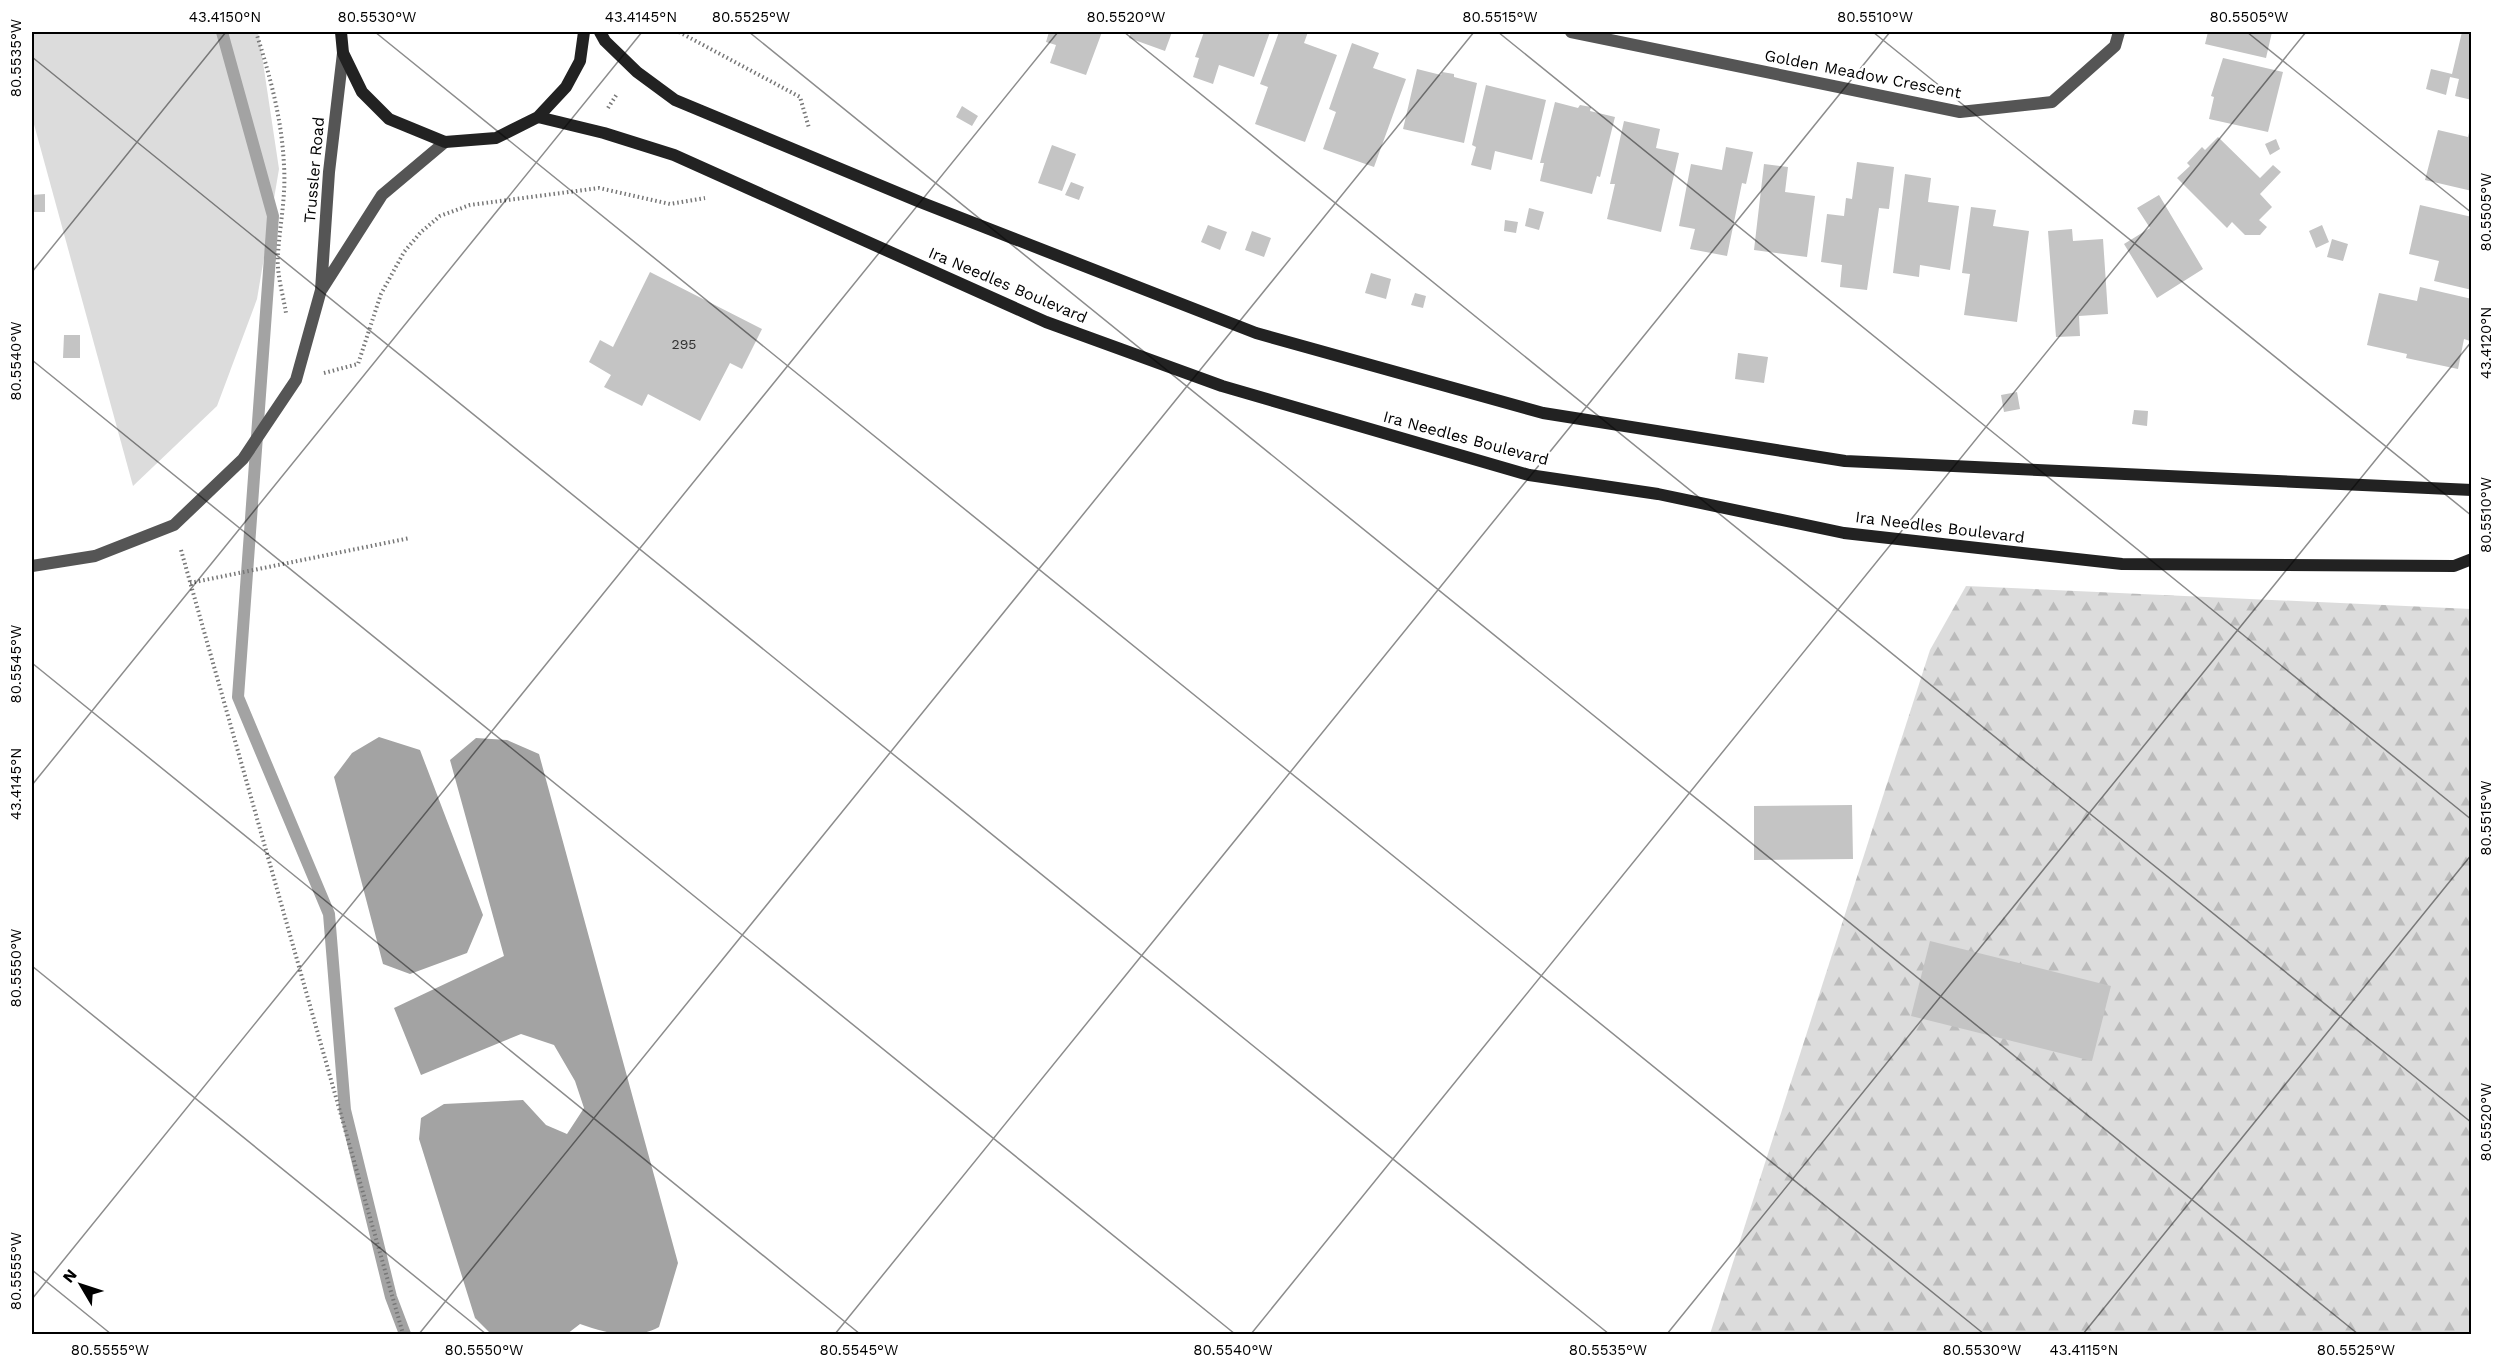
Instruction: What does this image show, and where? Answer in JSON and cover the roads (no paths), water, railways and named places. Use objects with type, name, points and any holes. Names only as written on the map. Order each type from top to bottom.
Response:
[{"type":"main road","points":[[341,32],[343,53],[362,92],[389,119],[445,142],[496,138],[538,117],[566,87],[580,62],[584,32]]},
{"type":"main road","points":[[600,32],[605,41],[637,72],[675,100],[920,202],[1256,333],[1544,413],[1845,461],[2472,490]]},
{"type":"main road","name":"Ira Needles Boulevard","points":[[538,117],[604,133],[674,155],[1046,322],[1222,386],[1529,475],[1658,494],[1844,533],[2122,564],[2454,566],[2472,559]]},
{"type":"street","name":"Golden Meadow Crescent","points":[[1571,32],[1960,112],[2052,102],[2115,46],[2119,32]]},
{"type":"street","name":"Trussler Road","points":[[32,566],[95,556],[174,525],[243,459],[296,380],[321,291],[329,172],[343,53]]},
{"type":"street","name":"Trussler Road","points":[[321,291],[382,195],[445,142]]},
{"type":"waterway","points":[[222,32],[273,216],[238,697],[329,914],[345,1110],[391,1297],[405,1334]]}]
